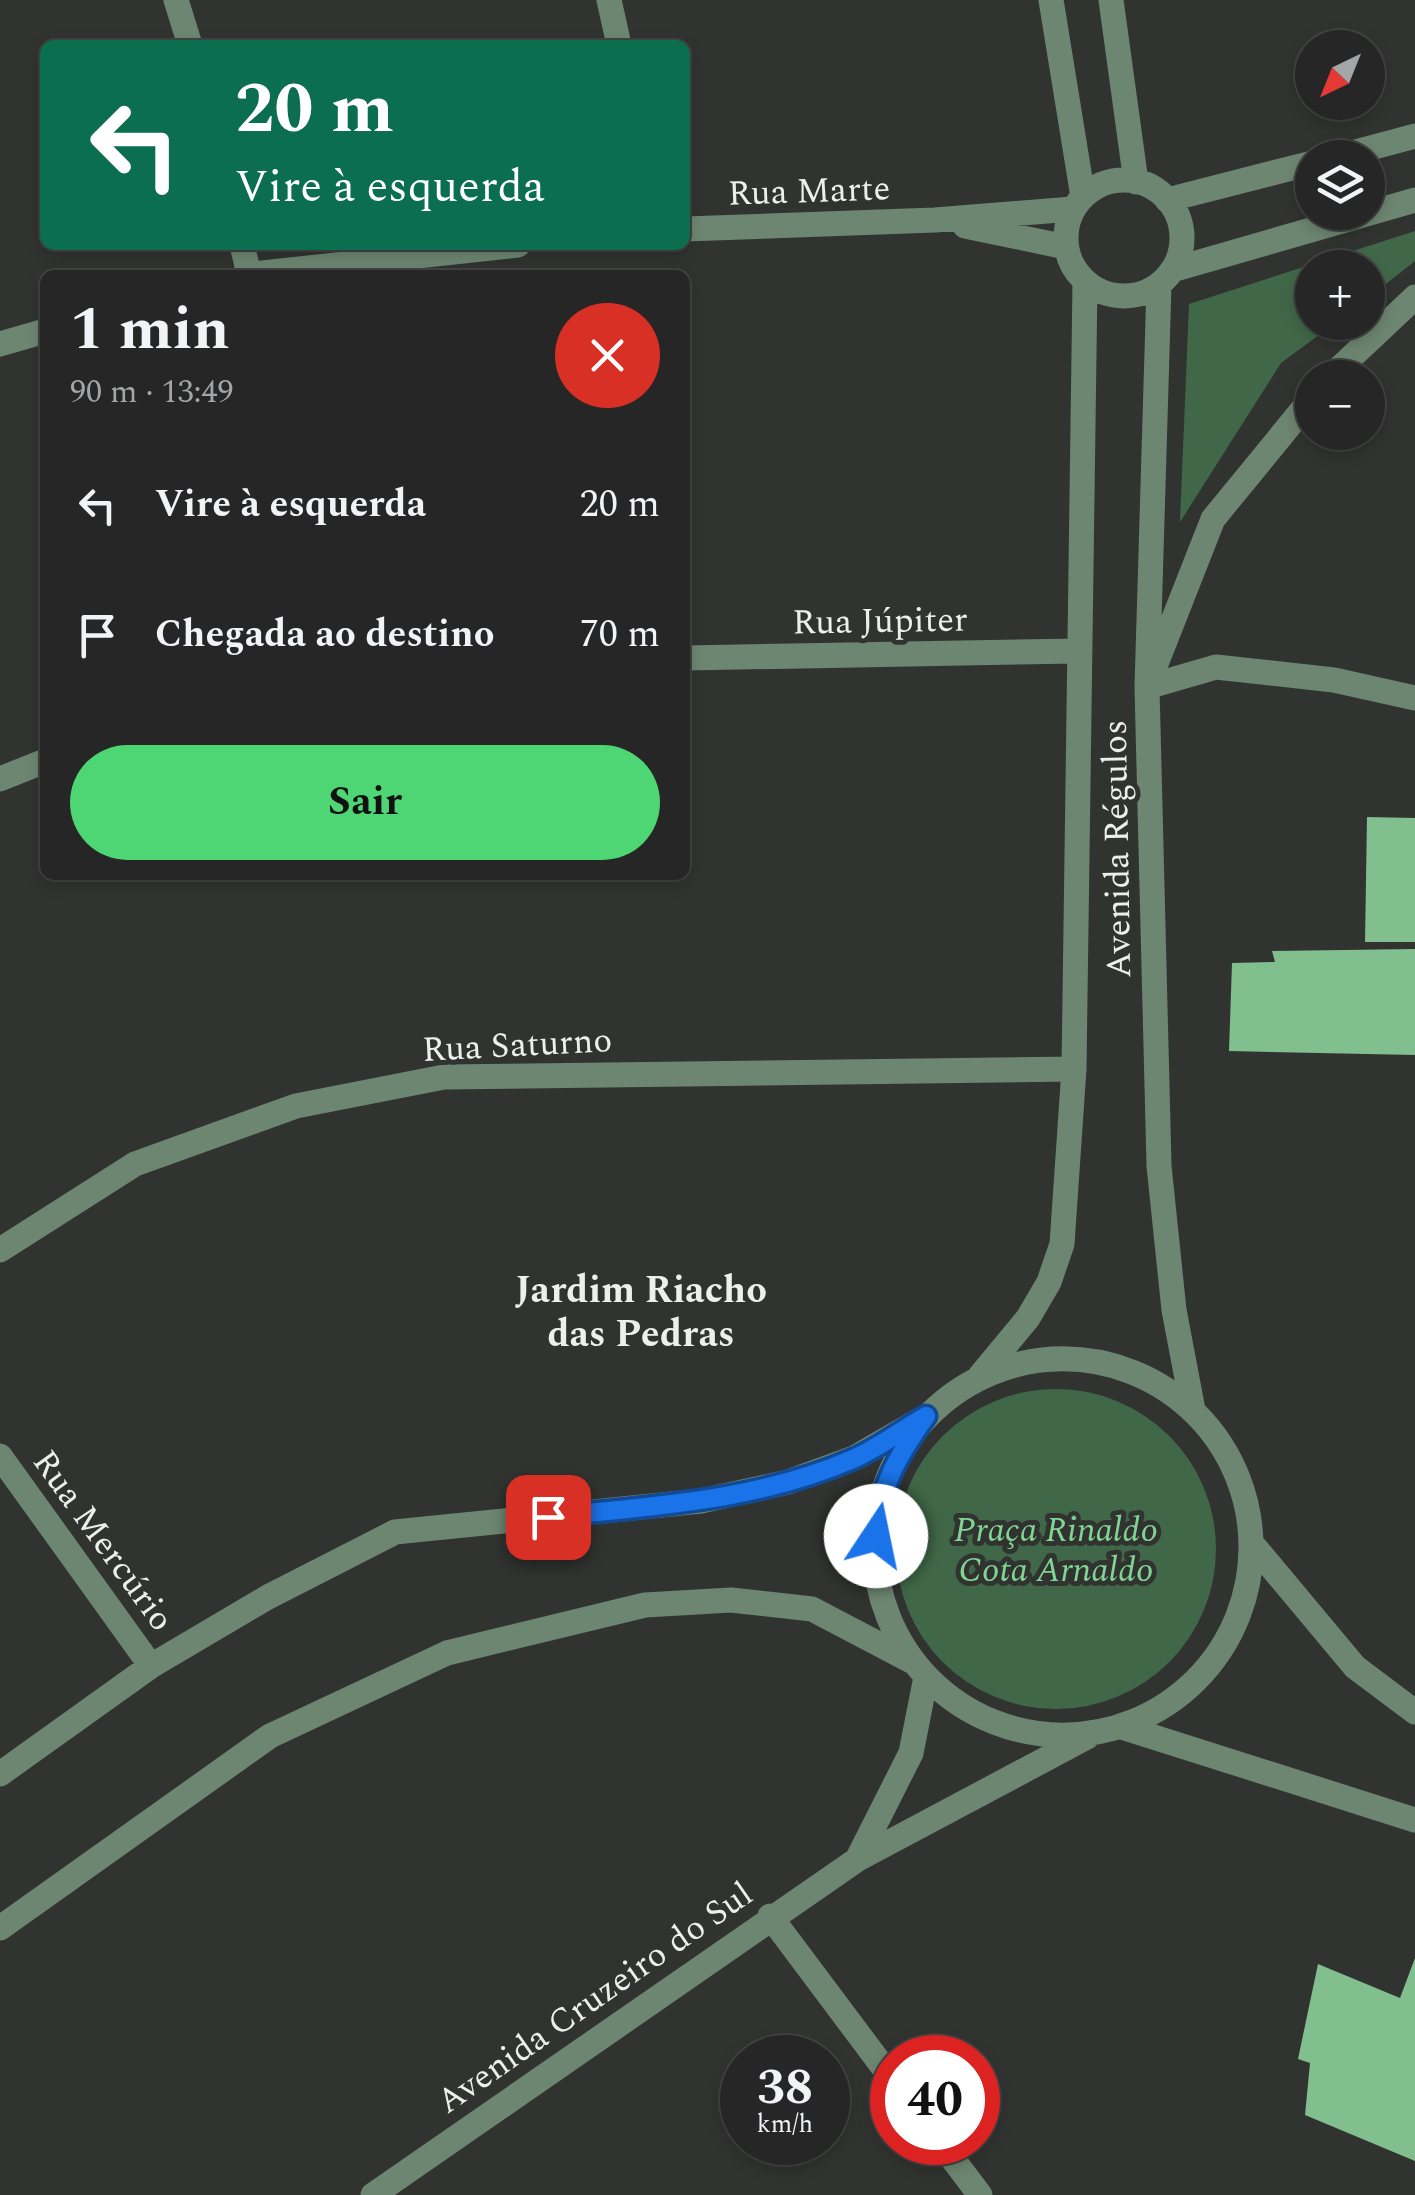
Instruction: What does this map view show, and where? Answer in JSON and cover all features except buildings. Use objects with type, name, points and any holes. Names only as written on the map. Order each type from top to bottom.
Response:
[{"type":"street","points":[[176,0],[188,40]]},
{"type":"street","points":[[608,0],[618,40]]},
{"type":"street","points":[[1051,0],[1078,203],[1066,247],[1085,282],[1121,297],[1166,278],[1415,200]]},
{"type":"street","points":[[1112,0],[1136,182]]},
{"type":"street","points":[[1385,144],[1415,136]]},
{"type":"street","points":[[1167,200],[1295,167]]},
{"type":"street","points":[[1078,203],[1099,186],[1136,182],[1167,200],[1181,235],[1166,278]]},
{"type":"street","name":"Rua Marte","points":[[690,229],[936,220],[1078,203]]},
{"type":"street","name":"Rua Marte","points":[[936,220],[1066,247]]},
{"type":"street","points":[[284,270],[471,250]]},
{"type":"street","name":"Avenida Régulos","points":[[1166,278],[1146,688],[1159,1166],[1174,1310],[1193,1410]]},
{"type":"street","name":"Avenida Régulos","points":[[980,1376],[1028,1318],[1049,1282],[1062,1244],[1074,1069],[1085,282]]},
{"type":"street","points":[[1348,360],[1415,297]]},
{"type":"street","points":[[0,344],[40,332]]},
{"type":"street","points":[[1146,688],[1213,519],[1295,419]]},
{"type":"street","name":"Rua Júpiter","points":[[690,658],[1077,651]]},
{"type":"street","points":[[1146,688],[1216,668],[1334,680],[1415,698]]},
{"type":"street","points":[[0,779],[40,764]]},
{"type":"street","name":"Rua Saturno","points":[[0,1250],[135,1164],[296,1106],[444,1076],[1074,1069]]},
{"type":"street","points":[[0,1774],[151,1666],[268,1597],[395,1532],[702,1501],[788,1482],[854,1458],[926,1416],[980,1376],[1035,1360],[1092,1360],[1146,1377],[1193,1410],[1224,1450],[1245,1495],[1252,1545],[1244,1604],[1218,1658],[1175,1700],[1122,1728],[1091,1734],[1031,1734],[974,1714],[919,1669],[812,1609],[731,1600],[645,1605],[447,1653],[270,1736],[0,1928]]},
{"type":"street","points":[[858,1859],[911,1753],[919,1669],[886,1614],[874,1562],[877,1509],[895,1459],[926,1416]]},
{"type":"street","name":"Rua Mercúrio","points":[[0,1456],[151,1666]]},
{"type":"street","points":[[1252,1545],[1355,1668],[1415,1712]]},
{"type":"street","points":[[1122,1728],[1415,1820]]},
{"type":"street","name":"Avenida Cruzeiro do Sul","points":[[373,2195],[770,1916],[858,1859],[1091,1734]]},
{"type":"street","points":[[770,1916],[870,2050]]},
{"type":"street","points":[[957,2165],[980,2195]]},
{"type":"green space","points":[[1415,231],[1415,261],[1385,285],[1385,250],[1356,250]]},
{"type":"green space","points":[[1295,270],[1295,340],[1312,340],[1281,363],[1180,522],[1189,304]]},
{"type":"green space","name":"Praça Rinaldo Cota Arnaldo","points":[[1056,1389],[1087,1392],[1132,1408],[1158,1425],[1180,1447],[1204,1488],[1213,1518],[1213,1580],[1197,1625],[1180,1651],[1158,1673],[1117,1697],[1087,1706],[1056,1709],[1025,1706],[980,1690],[954,1673],[932,1651],[908,1610],[899,1580],[896,1549],[899,1518],[915,1473],[932,1447],[954,1425],[995,1401],[1025,1392]]},
{"type":"district","name":"Jardim Riacho das Pedras","points":[[641,1311]]},
{"type":"route","points":[[548,1517],[702,1501],[788,1482],[854,1458],[926,1416],[895,1459],[877,1509],[876,1536]]}]
